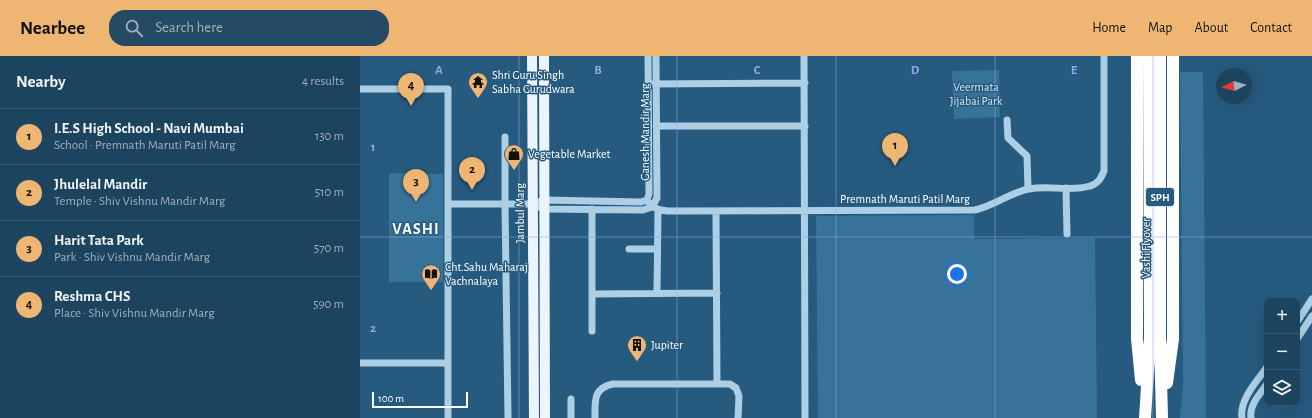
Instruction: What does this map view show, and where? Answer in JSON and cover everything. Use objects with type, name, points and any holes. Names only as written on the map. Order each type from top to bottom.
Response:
[{"type":"highway","points":[[1137,56],[1137,339],[1145,417]]},
{"type":"highway","name":"Vashi Flyover","points":[[1149,56],[1155,339],[1162,417]]},
{"type":"highway","name":"Vashi Flyover","points":[[1145,417],[1155,339],[1160,56]]},
{"type":"highway","points":[[1162,417],[1173,339],[1173,56]]},
{"type":"main road","name":"Jambul Marg","points":[[532,56],[534,418]]},
{"type":"main road","name":"Jambul Marg","points":[[544,56],[545,418]]},
{"type":"street","name":"Ganesh Mandir Marg","points":[[647,200],[649,194],[648,56]]},
{"type":"street","name":"Ganesh Mandir Marg","points":[[656,56],[655,209],[657,293]]},
{"type":"street","points":[[804,56],[805,418]]},
{"type":"street","name":"Premnath Maruti Patil Marg","points":[[448,204],[533,204],[592,209],[716,211],[975,210],[986,207],[1028,189],[1082,188],[1092,186],[1100,180],[1104,171],[1104,56]]},
{"type":"street","points":[[648,84],[805,83]]},
{"type":"street","points":[[360,89],[448,89],[448,418]]},
{"type":"street","points":[[648,117],[656,118]]},
{"type":"street","points":[[1007,120],[1008,138],[1027,156],[1028,189]]},
{"type":"street","points":[[656,126],[805,126]]},
{"type":"street","points":[[505,137],[508,418]]},
{"type":"street","points":[[1066,188],[1067,234]]},
{"type":"street","name":"Premnath Maruti Patil Marg","points":[[544,205],[641,202],[647,200]]},
{"type":"street","points":[[647,200],[655,209]]},
{"type":"street","points":[[592,209],[592,331]]},
{"type":"street","points":[[716,211],[717,384]]},
{"type":"street","points":[[629,249],[657,249]]},
{"type":"street","points":[[592,294],[717,293]]},
{"type":"street","points":[[1300,317],[1312,299]]},
{"type":"street","points":[[1300,334],[1312,316]]},
{"type":"street","points":[[360,363],[448,363]]},
{"type":"street","points":[[1242,418],[1241,413],[1243,402],[1264,370]]},
{"type":"street","points":[[595,418],[595,399],[598,391],[604,386],[613,384],[730,384],[736,388],[738,396],[738,418]]},
{"type":"street","points":[[1251,418],[1252,406],[1264,388]]},
{"type":"street","points":[[571,399],[571,418]]},
{"type":"green space","name":"Veermata Jijabai Park","points":[[999,70],[1000,117],[954,119],[952,71]]},
{"type":"green space","points":[[1180,72],[1203,72],[1206,418],[1180,418],[1183,385]]},
{"type":"green space","points":[[389,173],[443,174],[443,282],[389,282]]},
{"type":"green space","points":[[974,215],[974,239],[1095,238],[1097,418],[818,418],[816,216]]},
{"type":"place","name":"Shri Guru Singh Sabha Gurudwara","points":[[478,99]]},
{"type":"place","name":"Reshma CHS","points":[[411,106]]},
{"type":"place","name":"I.E.S High School - Navi Mumbai","points":[[895,166]]},
{"type":"place","name":"Vegetable Market","points":[[514,171]]},
{"type":"place","name":"Jhulelal Mandir","points":[[472,190]]},
{"type":"place","name":"Harit Tata Park","points":[[416,202]]},
{"type":"place","name":"Cht.Sahu Maharaj Vachnalaya","points":[[431,291]]},
{"type":"place","name":"Jupiter","points":[[637,362]]},
{"type":"district","name":"VASHI","points":[[416,228]]}]
